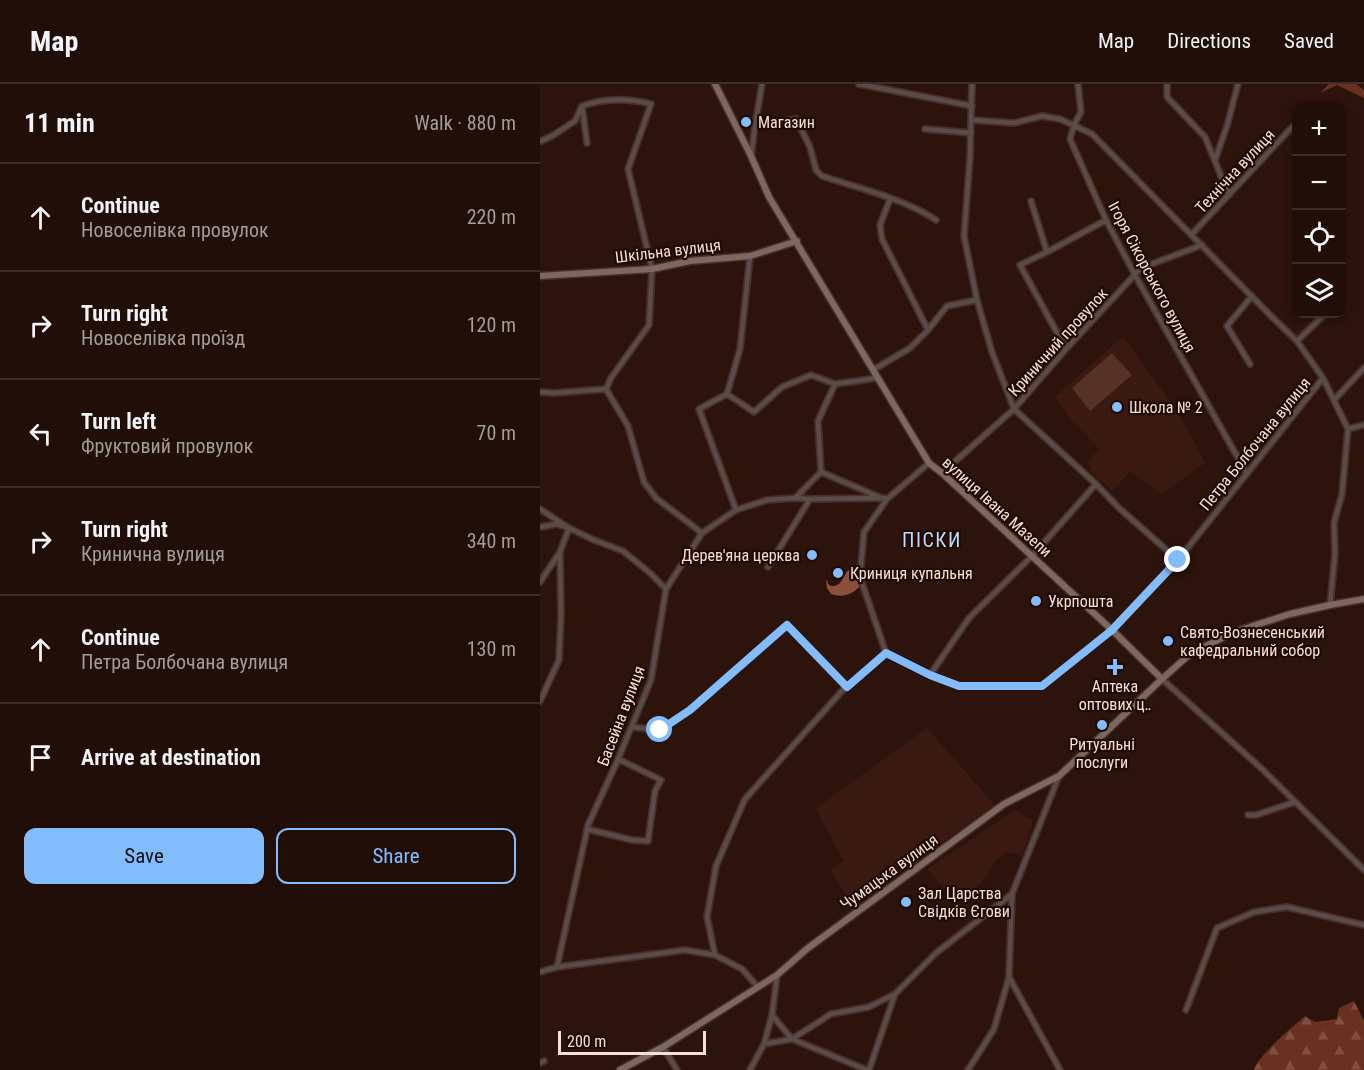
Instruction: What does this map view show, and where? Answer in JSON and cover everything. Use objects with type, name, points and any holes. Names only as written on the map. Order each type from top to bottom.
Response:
[{"type":"street","name":"вулиця Івана Мазепи","points":[[715,84],[769,197],[929,463],[1261,768],[1364,870]]},
{"type":"street","points":[[751,156],[762,84]]},
{"type":"street","points":[[859,84],[972,106]]},
{"type":"street","points":[[972,84],[964,236],[977,300],[992,352],[1014,409],[1178,560]]},
{"type":"street","name":"Ігоря Сікорського вулиця","points":[[1078,84],[1081,112],[1070,139],[1106,220],[1135,275],[1247,474]]},
{"type":"street","points":[[1167,84],[1167,97],[1205,137],[1230,195]]},
{"type":"street","points":[[1215,160],[1238,84]]},
{"type":"street","points":[[541,141],[575,121],[582,106],[598,100],[636,100],[651,104],[628,169],[652,269],[649,325],[610,378],[606,389]]},
{"type":"street","points":[[582,106],[587,142]]},
{"type":"street","name":"Петра Болбочана вулиця","points":[[886,653],[930,675],[959,686],[1042,686],[1112,630],[1178,560],[1323,378],[1297,341],[1092,134],[1060,118],[1042,116],[1014,123],[971,120]]},
{"type":"street","points":[[755,126],[796,118],[810,147],[816,170],[822,176],[890,199],[936,220]]},
{"type":"street","name":"Технічна вулиця","points":[[1191,235],[1292,127]]},
{"type":"street","points":[[925,129],[971,133]]},
{"type":"street","points":[[890,199],[880,225],[882,239],[928,330]]},
{"type":"street","points":[[1031,201],[1047,252]]},
{"type":"street","points":[[1066,349],[1020,265],[1106,220]]},
{"type":"street","name":"Шкільна вулиця","points":[[540,276],[652,269],[690,261],[750,256],[797,241]]},
{"type":"street","name":"Криничний провулок","points":[[942,473],[1014,409],[1141,268],[1202,245]]},
{"type":"street","points":[[736,510],[699,409],[727,394],[740,349],[750,256]]},
{"type":"street","points":[[1250,364],[1227,326],[1252,296]]},
{"type":"street","points":[[873,370],[910,348],[947,306],[977,300]]},
{"type":"street","points":[[1297,341],[1321,318]]},
{"type":"street","points":[[1334,400],[1364,368]]},
{"type":"street","points":[[727,394],[754,412],[782,387],[811,375],[835,384],[877,378]]},
{"type":"street","points":[[1323,378],[1348,429],[1342,494],[1335,523],[1335,554],[1330,605]]},
{"type":"street","points":[[795,498],[821,471],[818,421],[835,384]]},
{"type":"street","points":[[540,392],[606,389]]},
{"type":"street","points":[[606,389],[628,426],[644,482],[656,498],[702,533]]},
{"type":"street","points":[[1348,429],[1364,425]]},
{"type":"street","points":[[714,955],[707,916],[716,866],[745,799],[842,691],[886,653],[860,577],[864,532],[885,499],[929,463]]},
{"type":"street","points":[[821,471],[885,499]]},
{"type":"street","points":[[930,675],[969,618],[1032,556],[1096,484]]},
{"type":"street","points":[[768,567],[810,499]]},
{"type":"street","name":"Басейна вулиця","points":[[557,967],[587,829],[651,680],[666,589],[702,533],[736,510],[767,500],[885,499]]},
{"type":"street","points":[[540,509],[569,528]]},
{"type":"street","points":[[540,527],[557,524],[623,551],[666,589]]},
{"type":"street","points":[[540,582],[560,552],[569,528]]},
{"type":"street","points":[[540,701],[559,660],[560,552]]},
{"type":"street","name":"Чумацька вулиця","points":[[620,1070],[663,1047],[777,975],[808,948],[1004,804],[1059,776],[1190,654],[1234,632],[1290,614],[1364,599]]},
{"type":"street","points":[[632,727],[660,730],[670,724],[690,710],[787,625],[847,687]]},
{"type":"street","points":[[587,829],[632,840],[648,841],[655,791],[661,780],[618,759]]},
{"type":"street","points":[[968,1070],[994,1029],[1010,977],[1012,894],[1059,776]]},
{"type":"street","points":[[1248,815],[1256,815],[1295,802]]},
{"type":"street","points":[[764,1044],[792,1039],[831,1014],[869,1007],[895,994],[936,953],[1012,894]]},
{"type":"street","points":[[1186,1010],[1217,928],[1254,912],[1287,907],[1364,925]]},
{"type":"street","points":[[540,972],[557,967],[685,950],[714,955],[742,969],[758,987]]},
{"type":"street","points":[[750,1070],[764,1044],[772,1015],[777,975]]},
{"type":"street","points":[[1010,977],[1060,1070]]},
{"type":"street","points":[[772,1015],[792,1039],[868,1070],[895,994]]},
{"type":"street","points":[[663,1047],[677,1070]]},
{"type":"shaded area","name":"Школа № 2","points":[[1123,336],[1189,431],[1205,463],[1162,494],[1130,472],[1112,491],[1090,471],[1091,468],[1087,463],[1099,449],[1073,422],[1055,397]]},
{"type":"shaded area","points":[[1112,353],[1132,375],[1090,411],[1072,388]]},
{"type":"shaded area","points":[[851,568],[856,570],[861,585],[847,595],[831,594],[826,581],[831,586],[835,586],[841,582]]},
{"type":"shaded area","points":[[927,728],[995,805],[852,906],[830,870],[843,861],[816,808]]},
{"type":"shaded area","points":[[1015,810],[1033,821],[1022,856],[1006,852],[993,864],[988,875],[977,886],[956,901],[927,869]]},
{"type":"green space","points":[[1329,84],[1356,84],[1364,90],[1364,98],[1337,85],[1320,93]]},
{"type":"green space","points":[[1354,1001],[1364,1021],[1364,1070],[1254,1070],[1262,1056],[1305,1016],[1315,1022],[1337,1019],[1339,1008]]},
{"type":"place","name":"Магазин","points":[[746,122]]},
{"type":"place","name":"Школа № 2","points":[[1117,407]]},
{"type":"place","name":"Дерев'яна церква","points":[[812,555]]},
{"type":"place","name":"Криниця купальня","points":[[838,573]]},
{"type":"place","name":"Укрпошта","points":[[1036,601]]},
{"type":"place","name":"Свято-Вознесенський кафедральний собор","points":[[1168,641]]},
{"type":"place","name":"Аптека оптових ц‥","points":[[1115,667]]},
{"type":"place","name":"Ритуальні послуги","points":[[1102,725]]},
{"type":"place","name":"Зал Царства Свідків Єгови","points":[[906,902]]},
{"type":"district","name":"ПІСКИ","points":[[932,540]]},
{"type":"route","points":[[660,730],[690,710],[787,625],[847,687],[886,653],[930,675],[959,686],[1042,686],[1112,630],[1178,560]]}]
